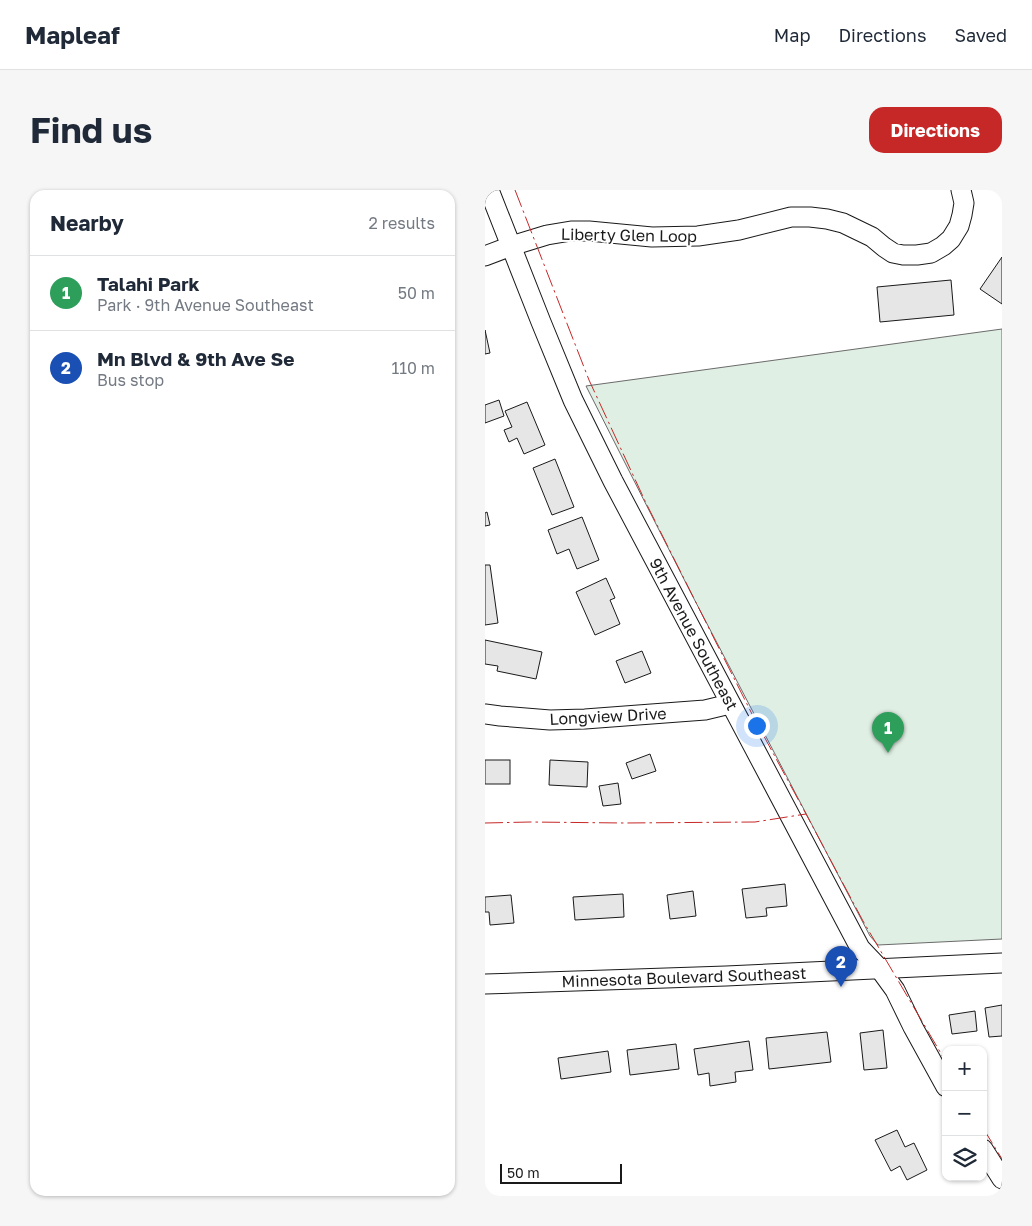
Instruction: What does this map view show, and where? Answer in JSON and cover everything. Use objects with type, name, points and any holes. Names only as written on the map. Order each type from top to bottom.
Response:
[{"type":"street","name":"9th Avenue Southeast","points":[[489,190],[573,400],[613,481],[860,948],[879,968],[895,990],[942,1080]]},
{"type":"street","name":"Liberty Glen Loop","points":[[485,256],[547,234],[589,231],[652,237],[698,236],[739,230],[791,216],[827,219],[843,223],[872,237],[893,253],[917,255],[931,253],[951,239],[959,226],[962,215],[964,203],[961,190]]},
{"type":"street","name":"Longview Drive","points":[[485,714],[550,720],[585,719],[705,710],[730,704]]},
{"type":"street","name":"Minnesota Boulevard Southeast","points":[[485,984],[726,976],[1002,963]]},
{"type":"street","points":[[987,1155],[1002,1179]]},
{"type":"green space","points":[[1002,329],[1002,939],[878,945],[870,936],[692,595],[586,386]]},
{"type":"building","points":[[1002,257],[1002,304],[980,289]]},
{"type":"building","points":[[951,280],[954,315],[880,322],[877,287]]},
{"type":"building","points":[[485,330],[490,353],[485,354]]},
{"type":"building","points":[[499,400],[504,416],[485,423],[485,405]]},
{"type":"building","points":[[527,402],[545,445],[524,454],[517,438],[509,442],[504,430],[512,427],[505,411]]},
{"type":"building","points":[[555,459],[574,507],[552,515],[533,468]]},
{"type":"building","points":[[487,512],[490,525],[485,526],[485,513]]},
{"type":"building","points":[[582,517],[599,560],[577,569],[569,549],[557,554],[548,530]]},
{"type":"building","points":[[485,565],[490,565],[498,623],[485,625]]},
{"type":"building","points":[[606,578],[615,598],[610,600],[620,624],[595,635],[576,592]]},
{"type":"building","points":[[485,640],[542,652],[536,679],[497,671],[498,666],[485,664]]},
{"type":"building","points":[[642,651],[651,673],[625,683],[616,661]]},
{"type":"building","points":[[650,754],[656,771],[632,779],[626,763]]},
{"type":"building","points":[[485,760],[510,760],[510,784],[485,784]]},
{"type":"building","points":[[550,760],[588,762],[587,787],[549,785]]},
{"type":"building","points":[[618,783],[621,804],[603,806],[599,786]]},
{"type":"building","points":[[785,884],[787,906],[766,908],[767,916],[746,918],[742,889]]},
{"type":"building","points":[[693,891],[696,916],[670,919],[667,895]]},
{"type":"building","points":[[623,894],[624,917],[575,920],[573,897]]},
{"type":"building","points":[[511,895],[514,923],[490,925],[489,912],[485,912],[485,897]]},
{"type":"building","points":[[1002,1005],[1002,1036],[989,1037],[985,1008]]},
{"type":"building","points":[[975,1011],[977,1031],[952,1034],[949,1015]]},
{"type":"building","points":[[883,1030],[887,1068],[864,1070],[860,1033]]},
{"type":"building","points":[[827,1032],[831,1062],[769,1069],[766,1038]]},
{"type":"building","points":[[749,1041],[753,1070],[735,1072],[736,1082],[710,1086],[709,1073],[698,1075],[694,1049]]},
{"type":"building","points":[[676,1044],[679,1069],[630,1075],[627,1050]]},
{"type":"building","points":[[608,1051],[611,1072],[561,1079],[558,1058]]},
{"type":"building","points":[[897,1130],[905,1147],[914,1143],[927,1170],[907,1180],[900,1166],[891,1171],[875,1140]]},
{"type":"power","points":[[515,190],[589,380],[646,503],[753,716],[806,814]]},
{"type":"power","points":[[485,823],[755,822],[806,814],[863,921],[942,1055]]},
{"type":"power","points":[[987,1135],[1002,1159]]},
{"type":"place","name":"Talahi Park","points":[[888,753]]},
{"type":"place","name":"Mn Blvd & 9th Ave Se","points":[[841,987]]}]
